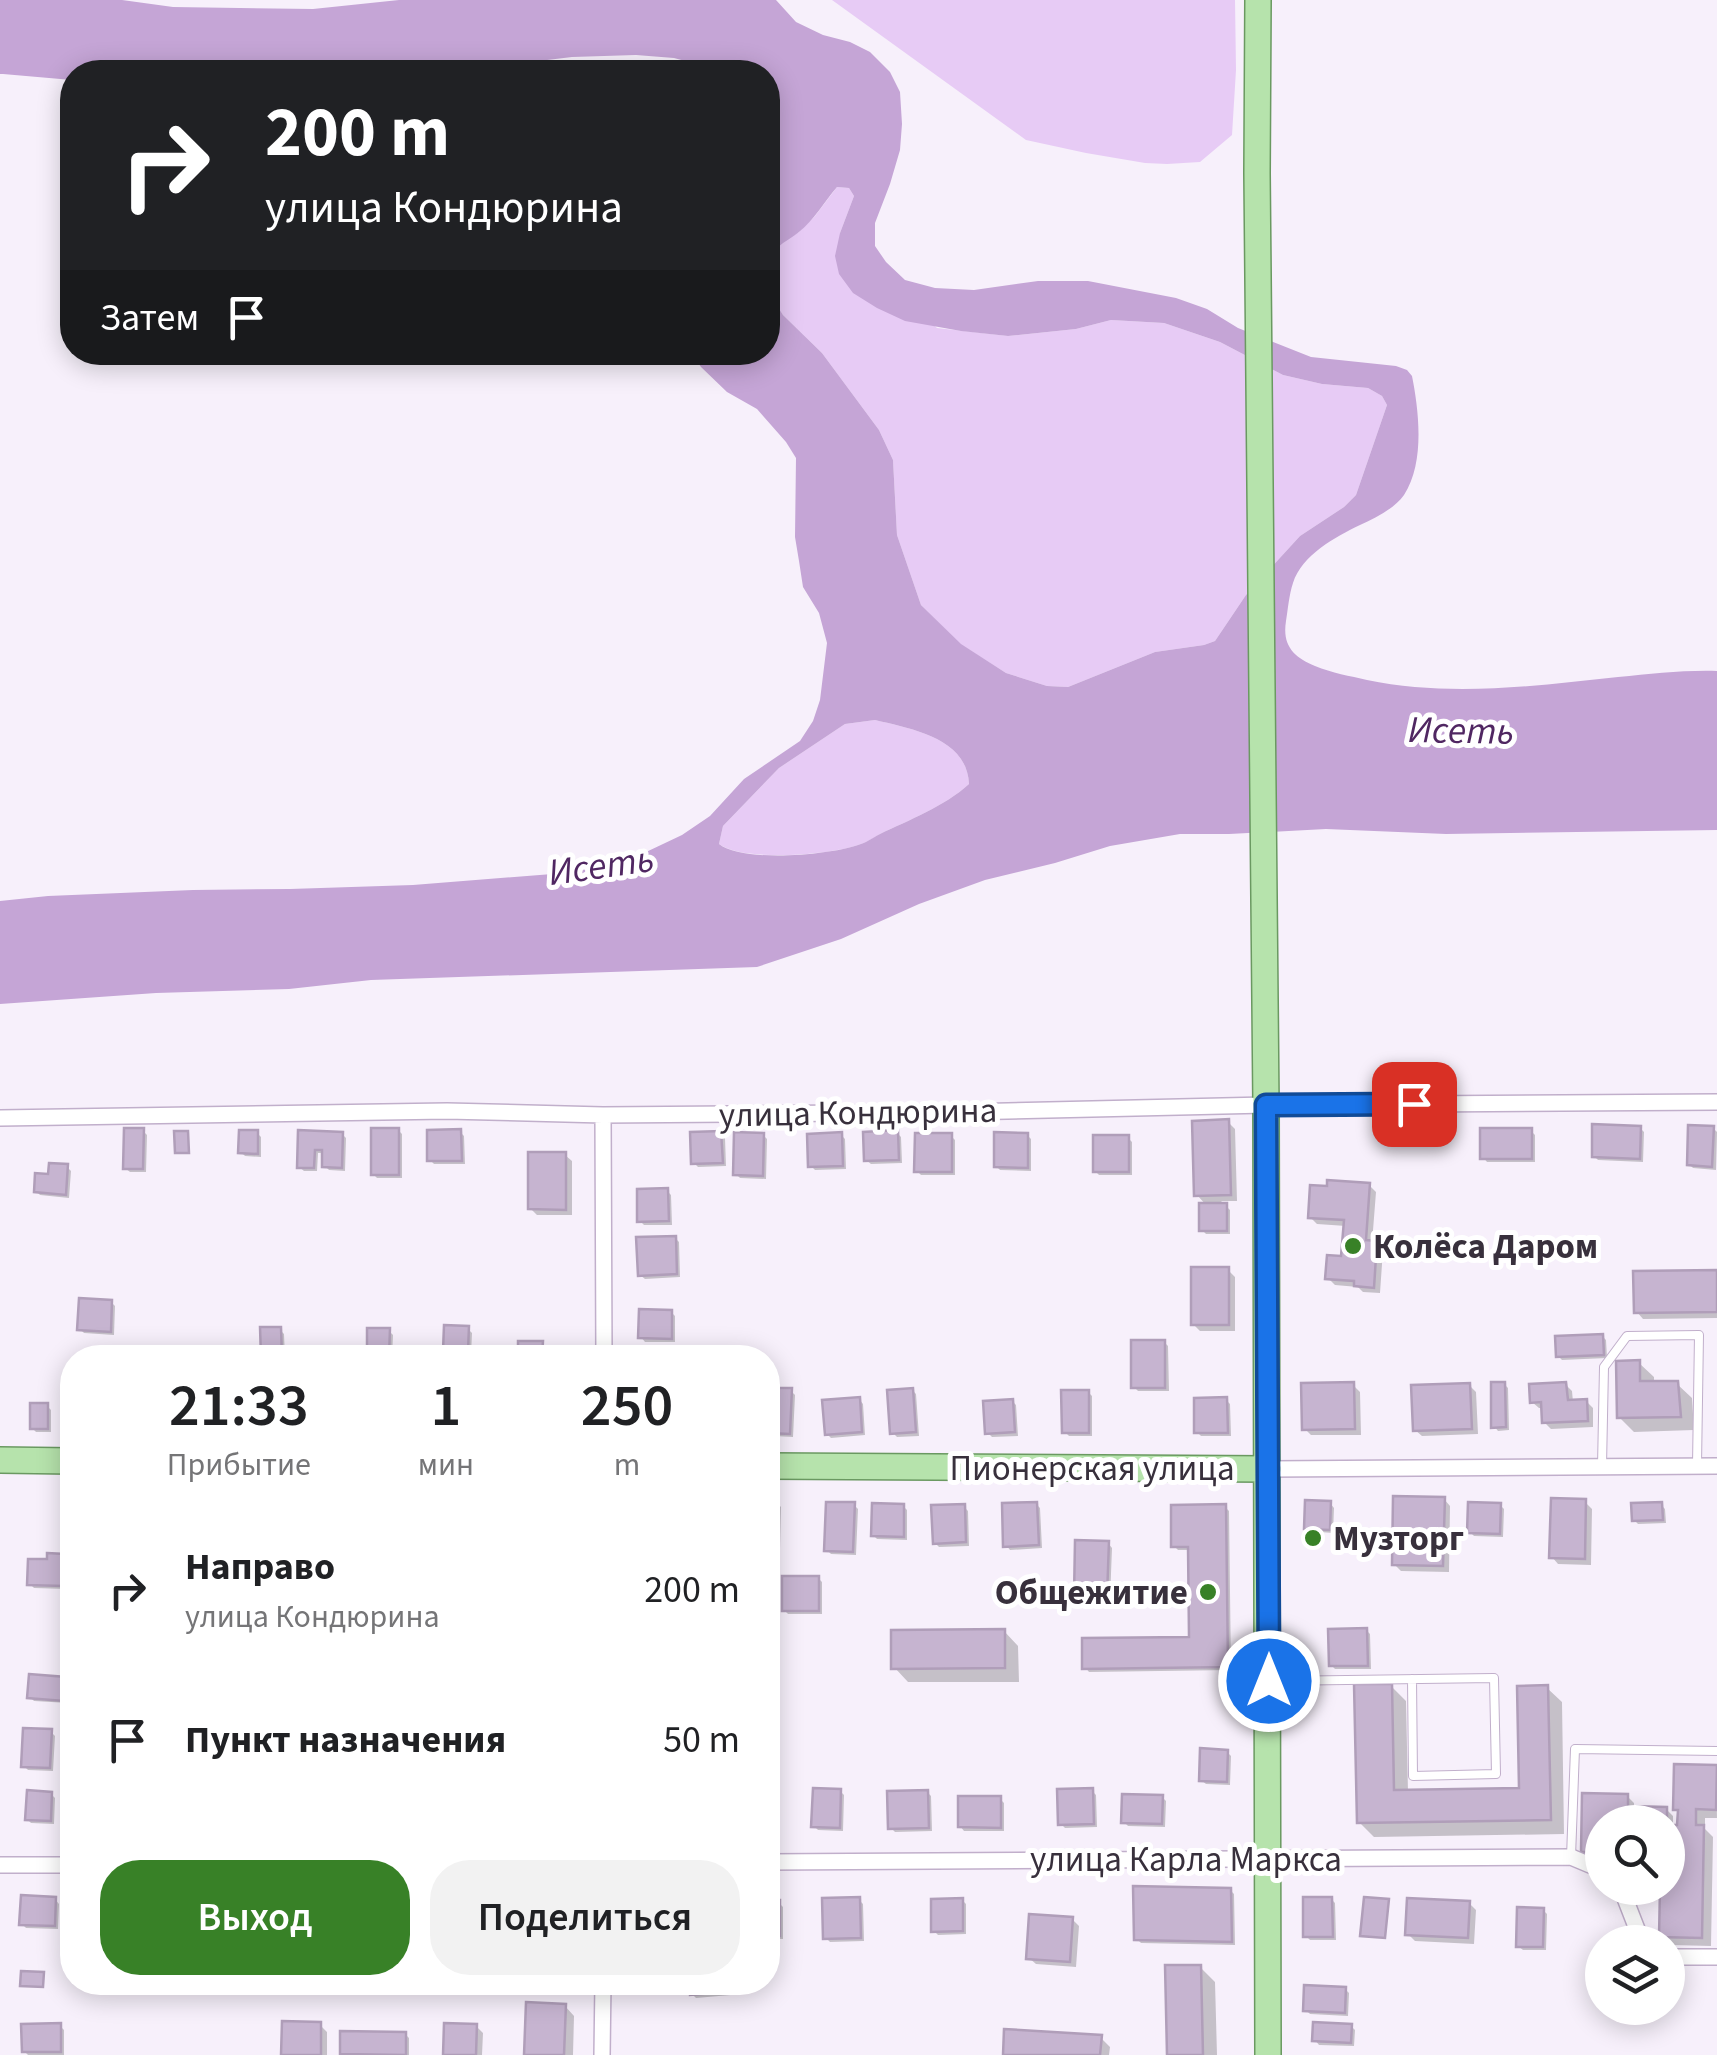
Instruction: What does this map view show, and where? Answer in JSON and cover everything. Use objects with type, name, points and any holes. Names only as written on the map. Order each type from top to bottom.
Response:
[{"type":"main road","points":[[1258,0],[1268,2055]]},
{"type":"main road","points":[[0,1460],[60,1460]]},
{"type":"main road","name":"Пионерская улица","points":[[780,1466],[1268,1469]]},
{"type":"street","name":"улица Кондюрина","points":[[0,1118],[1717,1102]]},
{"type":"street","points":[[603,1114],[604,1345]]},
{"type":"street","name":"Пионерская улица","points":[[1268,1469],[1717,1466]]},
{"type":"street","name":"улица Карла Маркса","points":[[780,1862],[1571,1857],[1585,1863]]},
{"type":"street","points":[[0,1865],[60,1865]]},
{"type":"street","points":[[1685,1957],[1717,1957]]},
{"type":"street","points":[[602,2055],[603,1995]]},
{"type":"lane","points":[[1602,1466],[1604,1367],[1627,1336],[1699,1335],[1698,1466]]},
{"type":"lane","points":[[1269,1681],[1412,1679],[1494,1678],[1496,1774],[1413,1776],[1412,1679]]},
{"type":"lane","points":[[1571,1857],[1575,1749],[1717,1751]]},
{"type":"shaded area","points":[[832,0],[1235,0],[1232,135],[1200,162],[1167,164],[1026,140]]},
{"type":"shaded area","points":[[837,187],[849,188],[854,196],[840,233],[937,328],[1008,336],[1076,329],[1111,320],[1164,323],[1220,342],[1283,375],[1322,384],[1368,388],[1382,396],[1387,405],[1356,495],[1300,536],[1246,595],[1215,641],[1155,652],[1068,687],[1047,686],[1006,673],[960,644],[921,605],[897,535],[893,460],[879,430],[822,353],[780,311],[780,244],[815,216]]},
{"type":"shaded area","points":[[875,720],[920,732],[948,746],[966,768],[969,784],[926,812],[845,849],[766,855],[731,850],[719,844],[723,826],[779,768],[845,724]]},
{"type":"water","name":"Исеть","points":[[0,0],[122,0],[173,7],[313,9],[399,0],[776,0],[796,22],[870,52],[890,72],[900,92],[900,150],[875,223],[875,246],[905,280],[935,288],[974,290],[1038,281],[1088,281],[1176,298],[1311,357],[1396,366],[1412,376],[1419,437],[1411,482],[1395,505],[1320,548],[1297,573],[1285,630],[1288,644],[1301,659],[1367,680],[1461,689],[1717,671],[1717,830],[1446,834],[1326,829],[1180,834],[1110,846],[985,880],[841,939],[757,967],[371,980],[289,989],[0,1004],[0,901],[193,890],[413,885],[565,873],[625,862],[682,835],[710,816],[744,779],[800,741],[820,700],[827,643],[819,613],[803,587],[795,537],[796,458],[757,409],[727,392],[700,365],[780,365],[780,310],[822,353],[879,430],[893,460],[897,535],[921,605],[961,644],[1006,673],[1047,686],[1068,687],[1155,652],[1215,641],[1246,595],[1300,536],[1356,495],[1387,405],[1382,396],[1368,388],[1322,384],[1283,375],[1220,342],[1164,323],[1111,320],[1076,329],[1008,336],[905,321],[877,308],[853,293],[839,274],[835,256],[854,196],[849,188],[837,187],[809,222],[780,246],[780,60],[681,60],[636,55],[547,60],[60,60],[60,79],[0,74]],"holes":[[[875,720],[920,732],[959,756],[969,784],[926,812],[845,849],[766,855],[747,854],[719,844],[723,826],[779,768],[845,724]]]},
{"type":"building","points":[[1229,1119],[1231,1195],[1194,1196],[1192,1121]]},
{"type":"building","points":[[1592,1124],[1641,1126],[1640,1159],[1592,1157]]},
{"type":"building","points":[[1688,1125],[1714,1126],[1712,1167],[1687,1165]]},
{"type":"building","points":[[124,1128],[144,1128],[143,1169],[123,1169]]},
{"type":"building","points":[[371,1128],[399,1128],[399,1175],[371,1175]]},
{"type":"building","points":[[1480,1128],[1532,1128],[1532,1159],[1480,1159]]},
{"type":"building","points":[[461,1129],[462,1161],[427,1161],[427,1130]]},
{"type":"building","points":[[239,1130],[258,1130],[258,1154],[238,1153]]},
{"type":"building","points":[[298,1130],[343,1132],[342,1168],[322,1167],[322,1150],[315,1150],[314,1168],[297,1168]]},
{"type":"building","points":[[898,1130],[899,1160],[864,1161],[863,1132]]},
{"type":"building","points":[[174,1131],[188,1131],[189,1153],[175,1153]]},
{"type":"building","points":[[721,1131],[723,1163],[691,1164],[690,1132]]},
{"type":"building","points":[[734,1132],[764,1133],[763,1176],[733,1175]]},
{"type":"building","points":[[842,1132],[843,1166],[808,1167],[807,1134]]},
{"type":"building","points":[[994,1132],[1028,1133],[1028,1168],[994,1167]]},
{"type":"building","points":[[915,1133],[952,1133],[952,1172],[914,1172]]},
{"type":"building","points":[[1093,1135],[1129,1135],[1129,1172],[1093,1172]]},
{"type":"building","points":[[528,1152],[566,1152],[566,1210],[528,1209]]},
{"type":"building","points":[[49,1163],[68,1164],[66,1195],[34,1192],[35,1173],[48,1174]]},
{"type":"building","points":[[1327,1180],[1370,1183],[1366,1240],[1377,1241],[1374,1288],[1354,1286],[1354,1281],[1325,1279],[1327,1255],[1341,1256],[1344,1220],[1308,1218],[1310,1185],[1327,1186]]},
{"type":"building","points":[[668,1188],[669,1221],[637,1222],[637,1189]]},
{"type":"building","points":[[1199,1203],[1227,1203],[1227,1231],[1199,1231]]},
{"type":"building","points":[[676,1236],[677,1274],[638,1276],[636,1237]]},
{"type":"building","points":[[1191,1267],[1229,1267],[1229,1325],[1191,1325]]},
{"type":"building","points":[[1717,1270],[1717,1312],[1634,1313],[1633,1271]]},
{"type":"building","points":[[79,1298],[112,1300],[111,1332],[77,1330]]},
{"type":"building","points":[[639,1309],[672,1310],[672,1339],[638,1338]]},
{"type":"building","points":[[444,1325],[469,1326],[468,1345],[443,1345]]},
{"type":"building","points":[[260,1327],[281,1327],[282,1345],[261,1345]]},
{"type":"building","points":[[367,1328],[390,1328],[389,1345],[367,1345]]},
{"type":"building","points":[[1603,1334],[1604,1355],[1556,1357],[1555,1336]]},
{"type":"building","points":[[1131,1340],[1165,1340],[1165,1388],[1131,1388]]},
{"type":"building","points":[[518,1341],[543,1341],[543,1345],[518,1345]]},
{"type":"building","points":[[1640,1360],[1640,1381],[1678,1381],[1681,1417],[1617,1418],[1616,1361]]},
{"type":"building","points":[[1354,1382],[1355,1429],[1302,1430],[1301,1383]]},
{"type":"building","points":[[1491,1382],[1505,1382],[1506,1427],[1491,1428]]},
{"type":"building","points":[[1566,1382],[1568,1400],[1587,1399],[1588,1421],[1542,1423],[1541,1402],[1530,1403],[1529,1384]]},
{"type":"building","points":[[1470,1383],[1472,1429],[1413,1431],[1411,1385]]},
{"type":"building","points":[[780,1388],[792,1388],[790,1434],[780,1434]]},
{"type":"building","points":[[913,1388],[916,1432],[890,1434],[887,1390]]},
{"type":"building","points":[[1061,1390],[1089,1390],[1089,1433],[1062,1433]]},
{"type":"building","points":[[860,1397],[862,1432],[825,1435],[822,1400]]},
{"type":"building","points":[[1227,1397],[1228,1433],[1194,1433],[1194,1398]]},
{"type":"building","points":[[1013,1399],[1015,1432],[985,1434],[983,1401]]},
{"type":"building","points":[[30,1403],[48,1403],[48,1429],[30,1429]]},
{"type":"building","points":[[1393,1496],[1445,1497],[1443,1566],[1392,1565]]},
{"type":"building","points":[[1551,1498],[1586,1499],[1585,1559],[1549,1558]]},
{"type":"building","points":[[1305,1500],[1331,1501],[1330,1530],[1304,1529]]},
{"type":"building","points":[[826,1502],[855,1502],[853,1552],[824,1551]]},
{"type":"building","points":[[1037,1502],[1039,1545],[1003,1547],[1002,1503]]},
{"type":"building","points":[[1468,1502],[1501,1503],[1500,1534],[1467,1533]]},
{"type":"building","points":[[1662,1502],[1663,1520],[1632,1521],[1631,1503]]},
{"type":"building","points":[[872,1503],[904,1504],[904,1537],[871,1536]]},
{"type":"building","points":[[965,1504],[966,1542],[933,1544],[931,1505]]},
{"type":"building","name":"Общежитие","points":[[1226,1504],[1228,1667],[1082,1669],[1082,1638],[1189,1637],[1188,1547],[1171,1547],[1171,1505]]},
{"type":"building","name":"Музторг","points":[[1306,1531],[1320,1532],[1320,1544],[1306,1544]]},
{"type":"building","points":[[1075,1540],[1109,1541],[1107,1597],[1074,1596]]},
{"type":"building","points":[[47,1553],[60,1554],[60,1586],[27,1585],[28,1559],[47,1559]]},
{"type":"building","points":[[782,1576],[819,1576],[819,1611],[782,1611]]},
{"type":"building","points":[[1367,1628],[1368,1666],[1329,1666],[1328,1629]]},
{"type":"building","points":[[1005,1629],[1005,1668],[891,1669],[891,1630]]},
{"type":"building","points":[[29,1674],[60,1677],[60,1701],[27,1698]]},
{"type":"building","points":[[1354,1684],[1392,1684],[1394,1790],[1519,1788],[1517,1686],[1548,1685],[1551,1820],[1357,1823]]},
{"type":"building","points":[[23,1728],[52,1729],[50,1768],[21,1767]]},
{"type":"building","points":[[1200,1748],[1228,1750],[1227,1782],[1199,1781]]},
{"type":"building","points":[[1674,1764],[1717,1765],[1716,1810],[1696,1809],[1696,1825],[1704,1825],[1702,1938],[1685,1938],[1685,1925],[1659,1925],[1660,1905],[1685,1905],[1685,1805],[1673,1805]]},
{"type":"building","points":[[813,1788],[841,1789],[840,1828],[811,1827]]},
{"type":"building","points":[[1093,1788],[1094,1824],[1058,1825],[1057,1789]]},
{"type":"building","points":[[27,1790],[52,1792],[51,1821],[25,1820]]},
{"type":"building","points":[[928,1790],[929,1828],[888,1829],[887,1791]]},
{"type":"building","points":[[1582,1793],[1628,1794],[1628,1805],[1585,1805],[1585,1852],[1581,1852]]},
{"type":"building","points":[[1122,1794],[1163,1795],[1162,1824],[1121,1823]]},
{"type":"building","points":[[958,1796],[1001,1796],[1001,1828],[958,1827]]},
{"type":"building","points":[[1133,1886],[1231,1888],[1232,1942],[1134,1940]]},
{"type":"building","points":[[21,1895],[56,1897],[55,1926],[19,1925]]},
{"type":"building","points":[[860,1897],[861,1938],[823,1939],[822,1898]]},
{"type":"building","points":[[1303,1897],[1332,1897],[1333,1937],[1303,1937]]},
{"type":"building","points":[[1364,1897],[1389,1899],[1385,1938],[1360,1936]]},
{"type":"building","points":[[963,1898],[963,1931],[931,1932],[931,1899]]},
{"type":"building","points":[[1407,1898],[1470,1901],[1468,1938],[1405,1935]]},
{"type":"building","points":[[1517,1907],[1544,1908],[1543,1947],[1516,1947]]},
{"type":"building","points":[[1029,1914],[1073,1917],[1070,1962],[1026,1959]]},
{"type":"building","points":[[1165,1965],[1201,1965],[1203,2055],[1167,2055]]},
{"type":"building","points":[[21,1971],[44,1972],[43,1987],[20,1986]]},
{"type":"building","points":[[1304,1985],[1346,1987],[1345,2013],[1303,2011]]},
{"type":"building","points":[[526,2002],[566,2004],[564,2055],[524,2055]]},
{"type":"building","points":[[282,2021],[321,2022],[321,2055],[281,2055]]},
{"type":"building","points":[[1313,2022],[1352,2024],[1351,2043],[1312,2041]]},
{"type":"building","points":[[61,2023],[61,2052],[22,2052],[21,2024]]},
{"type":"building","points":[[444,2023],[477,2024],[476,2055],[443,2055]]},
{"type":"building","points":[[1004,2029],[1102,2035],[1100,2055],[1003,2055]]},
{"type":"building","points":[[340,2031],[406,2032],[406,2055],[340,2054]]},
{"type":"place","name":"Колёса Даром","points":[[1353,1246]]},
{"type":"place","name":"Музторг","points":[[1313,1538]]},
{"type":"place","name":"Общежитие","points":[[1208,1592]]},
{"type":"route","points":[[1269,1681],[1266,1105],[1414,1104]]}]
